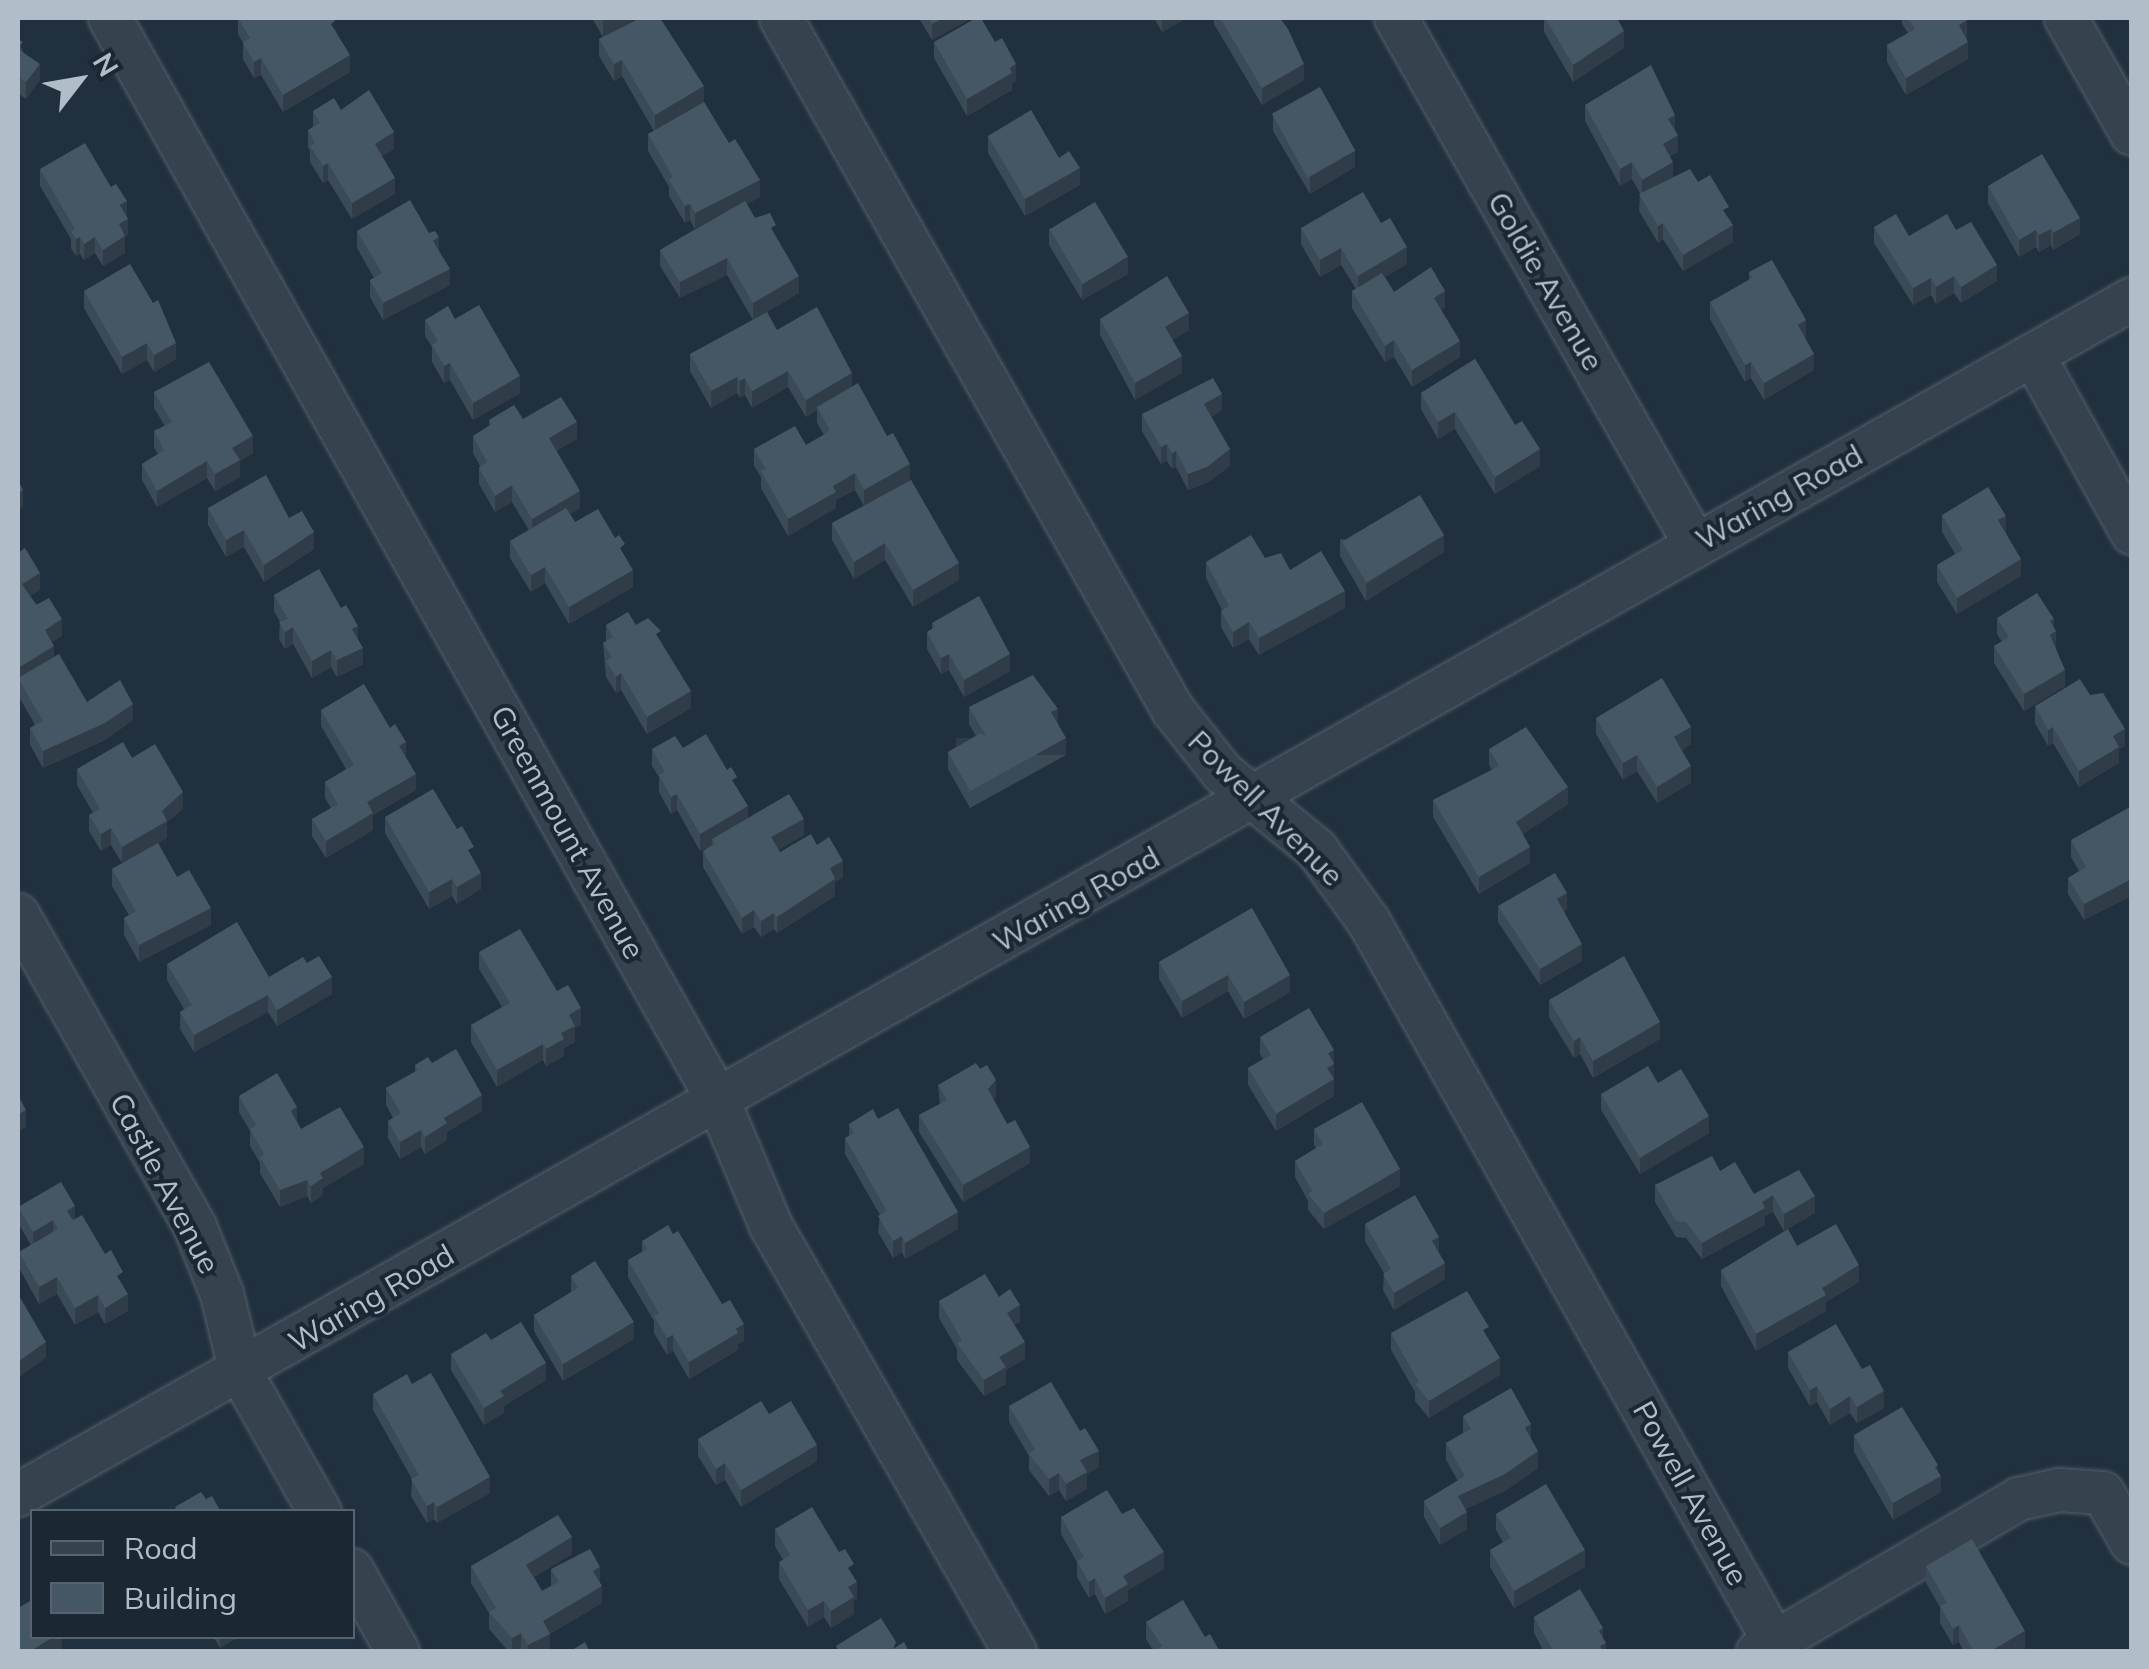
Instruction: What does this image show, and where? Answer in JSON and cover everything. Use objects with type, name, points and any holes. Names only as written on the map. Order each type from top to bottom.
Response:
[{"type":"street","name":"Greenmount Avenue","points":[[110,18],[718,1100],[771,1226],[1015,1652]]},
{"type":"street","name":"Powell Avenue","points":[[781,18],[1173,710],[1223,773],[1317,850],[1369,922],[1771,1648]]},
{"type":"street","name":"Goldie Avenue","points":[[1396,18],[1695,544]]},
{"type":"street","points":[[2066,18],[2132,134]]},
{"type":"street","name":"Waring Road","points":[[18,1495],[1253,800],[1695,544],[2132,299]]},
{"type":"street","points":[[2033,354],[2132,533]]},
{"type":"street","name":"Castle Avenue","points":[[18,915],[195,1227],[222,1294],[241,1372],[318,1509]]},
{"type":"street","points":[[1771,1648],[2018,1499],[2059,1490],[2103,1493],[2132,1543]]},
{"type":"street","points":[[355,1575],[398,1652]]},
{"type":"building","points":[[238,18],[332,18],[335,21],[331,24],[350,55],[283,95],[261,58],[254,62],[243,43],[250,38]]},
{"type":"building","points":[[640,18],[660,18],[704,86],[655,115],[622,60],[614,64],[599,39]]},
{"type":"building","points":[[981,18],[995,42],[1002,38],[1016,64],[1010,68],[1012,73],[967,99],[934,42]]},
{"type":"building","points":[[1220,18],[1280,18],[1304,64],[1262,88]]},
{"type":"building","points":[[1545,18],[1617,18],[1624,31],[1573,65]]},
{"type":"building","points":[[1908,18],[1965,18],[1959,25],[1968,42],[1906,78],[1887,45],[1915,29]]},
{"type":"building","points":[[18,49],[40,64],[26,82],[18,77]]},
{"type":"building","points":[[1651,65],[1675,115],[1668,119],[1678,135],[1663,144],[1673,162],[1642,180],[1632,162],[1620,169],[1585,105]]},
{"type":"building","points":[[1320,87],[1355,151],[1307,178],[1272,114]]},
{"type":"building","points":[[369,90],[394,132],[375,144],[395,178],[352,203],[328,163],[323,166],[310,146],[315,143],[308,130],[320,123],[313,111],[334,98],[341,110]]},
{"type":"building","points":[[704,102],[729,143],[735,139],[760,180],[695,213],[690,204],[685,206],[669,180],[673,177],[648,134]]},
{"type":"building","points":[[1031,110],[1059,158],[1069,151],[1080,168],[1025,199],[988,136]]},
{"type":"building","points":[[85,143],[111,187],[116,184],[127,201],[120,205],[128,219],[119,224],[125,236],[103,250],[95,237],[84,244],[80,237],[76,239],[71,231],[75,229],[40,169]]},
{"type":"building","points":[[2042,154],[2080,218],[2053,233],[2051,229],[2039,235],[2036,230],[2019,240],[1988,186]]},
{"type":"building","points":[[1690,169],[1698,182],[1710,175],[1729,207],[1723,210],[1733,225],[1683,255],[1663,223],[1658,226],[1639,194]]},
{"type":"building","points":[[1363,192],[1381,223],[1390,218],[1407,247],[1358,276],[1341,248],[1320,260],[1301,228]]},
{"type":"building","points":[[410,200],[429,233],[435,231],[439,237],[433,241],[450,269],[383,303],[370,280],[382,273],[357,231]]},
{"type":"building","points":[[745,201],[755,218],[770,213],[776,225],[771,228],[799,276],[753,303],[727,258],[680,282],[660,250]]},
{"type":"building","points":[[1095,202],[1128,257],[1083,284],[1050,229]]},
{"type":"building","points":[[1896,214],[1909,236],[1947,214],[1956,230],[1971,222],[1997,265],[1961,287],[1954,276],[1936,287],[1931,278],[1913,288],[1874,227]]},
{"type":"building","points":[[1772,260],[1806,320],[1798,325],[1814,354],[1764,383],[1751,362],[1745,365],[1710,302],[1752,278],[1749,272]]},
{"type":"building","points":[[130,264],[153,303],[158,300],[176,343],[154,355],[147,343],[122,357],[84,291]]},
{"type":"building","points":[[1431,267],[1445,291],[1434,298],[1460,341],[1412,370],[1394,340],[1385,346],[1352,291],[1382,273],[1394,292]]},
{"type":"building","points":[[1167,276],[1189,313],[1165,327],[1182,356],[1135,383],[1100,319]]},
{"type":"building","points":[[479,305],[520,376],[473,403],[450,363],[444,366],[432,345],[438,341],[425,320],[448,306],[455,319]]},
{"type":"building","points":[[817,307],[852,373],[806,400],[788,371],[752,391],[745,378],[740,381],[737,377],[711,391],[690,354],[767,312],[777,330]]},
{"type":"building","points":[[1475,359],[1515,425],[1522,421],[1540,449],[1495,477],[1455,412],[1438,422],[1421,393]]},
{"type":"building","points":[[209,362],[253,436],[232,448],[240,460],[215,474],[207,461],[157,491],[142,464],[164,450],[154,431],[172,422],[154,392]]},
{"type":"building","points":[[1213,378],[1222,394],[1204,404],[1230,449],[1207,467],[1188,474],[1176,451],[1172,453],[1167,444],[1161,447],[1142,414]]},
{"type":"building","points":[[858,383],[887,436],[893,433],[910,464],[864,490],[855,473],[833,486],[836,492],[788,519],[761,471],[766,469],[754,449],[795,426],[806,445],[825,434],[830,430],[817,407]]},
{"type":"building","points":[[561,397],[577,422],[549,438],[580,491],[532,519],[512,485],[495,496],[479,468],[487,462],[473,436],[492,424],[489,420],[514,405],[523,419]]},
{"type":"building","points":[[266,475],[289,518],[302,511],[314,532],[264,565],[244,530],[226,540],[208,508]]},
{"type":"building","points":[[911,480],[959,563],[913,590],[885,543],[854,562],[832,523]]},
{"type":"building","points":[[1988,487],[2006,516],[1998,520],[2021,559],[1957,598],[1937,565],[1963,550],[1942,515]]},
{"type":"building","points":[[1420,495],[1444,535],[1366,582],[1342,542]]},
{"type":"building","points":[[566,508],[575,522],[598,509],[615,538],[619,535],[625,544],[620,548],[633,570],[569,607],[545,567],[531,575],[510,541]]},
{"type":"building","points":[[1251,535],[1265,558],[1281,553],[1290,570],[1321,551],[1345,591],[1259,638],[1249,622],[1233,632],[1221,611],[1229,606],[1206,562]]},
{"type":"building","points":[[25,548],[40,573],[22,584],[36,605],[49,598],[62,619],[45,630],[54,646],[18,668],[18,553]]},
{"type":"building","points":[[319,569],[341,608],[346,605],[358,626],[352,629],[363,648],[337,660],[331,650],[312,661],[293,627],[285,632],[279,622],[288,619],[274,595]]},
{"type":"building","points":[[2037,593],[2054,619],[2050,621],[2056,631],[2050,635],[2065,670],[2024,694],[1994,646],[2009,637],[1997,618]]},
{"type":"building","points":[[979,596],[1010,654],[964,680],[949,654],[941,658],[927,632],[935,627],[932,623]]},
{"type":"building","points":[[628,612],[636,625],[648,618],[661,631],[656,634],[691,691],[647,717],[621,673],[616,677],[606,661],[612,657],[603,643],[613,637],[606,625]]},
{"type":"building","points":[[59,654],[87,702],[120,680],[133,704],[105,723],[43,751],[30,728],[43,721],[18,678]]},
{"type":"building","points":[[1033,675],[1058,709],[1051,712],[1066,738],[970,791],[948,752],[981,733],[986,736],[969,707]]},
{"type":"building","points":[[1662,678],[1691,727],[1674,737],[1691,766],[1657,787],[1637,755],[1623,763],[1596,718]]},
{"type":"building","points":[[2080,679],[2090,695],[2103,693],[2125,729],[2113,736],[2119,747],[2079,771],[2053,727],[2048,730],[2035,706]]},
{"type":"building","points":[[364,684],[390,728],[395,724],[406,742],[399,746],[416,774],[367,802],[373,813],[326,841],[312,819],[338,804],[325,782],[354,765],[321,710]]},
{"type":"building","points":[[1526,727],[1568,787],[1516,822],[1530,847],[1479,877],[1433,800],[1499,766],[1489,749]]},
{"type":"building","points":[[706,734],[727,770],[731,767],[737,777],[732,780],[748,806],[700,834],[677,794],[671,797],[659,775],[665,772],[652,749],[675,736],[683,748]]},
{"type":"building","points":[[123,742],[132,758],[155,744],[183,792],[162,811],[167,821],[122,847],[111,828],[101,834],[89,815],[100,809],[77,769]]},
{"type":"building","points":[[433,789],[457,829],[462,826],[474,847],[468,850],[481,873],[457,887],[452,879],[429,892],[385,817]]},
{"type":"building","points":[[789,794],[804,819],[771,837],[780,852],[811,834],[817,845],[829,837],[843,861],[830,868],[835,879],[777,917],[774,913],[761,921],[754,910],[742,918],[703,851],[715,844],[712,839]]},
{"type":"building","points":[[2132,806],[2132,879],[2084,904],[2068,878],[2086,867],[2071,840]]},
{"type":"building","points":[[158,843],[177,877],[189,870],[211,908],[139,945],[124,918],[136,911],[112,869]]},
{"type":"building","points":[[1555,873],[1567,893],[1557,899],[1582,944],[1540,969],[1498,906]]},
{"type":"building","points":[[1252,908],[1290,975],[1244,1002],[1228,975],[1182,1001],[1159,962]]},
{"type":"building","points":[[237,922],[269,977],[303,957],[307,963],[319,956],[332,977],[277,1010],[268,995],[194,1035],[180,1012],[192,1005],[167,964]]},
{"type":"building","points":[[520,929],[557,991],[568,985],[581,1008],[569,1015],[575,1026],[561,1033],[564,1039],[546,1049],[543,1044],[497,1070],[471,1025],[510,1003],[479,952]]},
{"type":"building","points":[[1624,956],[1660,1022],[1593,1061],[1580,1037],[1574,1041],[1549,1000]]},
{"type":"building","points":[[1309,1008],[1334,1050],[1328,1053],[1334,1064],[1327,1068],[1334,1079],[1276,1114],[1248,1068],[1271,1055],[1260,1037]]},
{"type":"building","points":[[456,1049],[482,1095],[444,1118],[447,1123],[425,1137],[421,1130],[400,1142],[388,1121],[401,1113],[386,1088],[418,1070],[415,1065],[428,1057],[432,1063]]},
{"type":"building","points":[[976,1063],[980,1069],[987,1065],[996,1080],[988,1089],[1007,1124],[1015,1120],[1030,1147],[963,1185],[919,1115],[947,1100],[938,1085]]},
{"type":"building","points":[[1648,1066],[1658,1083],[1681,1069],[1709,1116],[1640,1158],[1601,1094]]},
{"type":"building","points":[[277,1073],[297,1107],[291,1111],[301,1129],[340,1107],[364,1147],[320,1173],[323,1178],[311,1186],[307,1180],[280,1190],[260,1157],[264,1154],[250,1129],[256,1125],[239,1096]]},
{"type":"building","points":[[18,1095],[26,1110],[18,1115]]},
{"type":"building","points":[[1362,1102],[1400,1169],[1324,1213],[1308,1194],[1312,1191],[1295,1161],[1323,1144],[1314,1129]]},
{"type":"building","points":[[898,1108],[958,1212],[905,1243],[902,1236],[893,1241],[878,1216],[887,1211],[845,1138],[854,1133],[849,1124],[873,1109],[878,1119]]},
{"type":"building","points":[[1712,1156],[1720,1171],[1735,1162],[1754,1194],[1799,1170],[1815,1196],[1784,1214],[1773,1195],[1762,1202],[1765,1208],[1702,1243],[1686,1222],[1676,1221],[1655,1185]]},
{"type":"building","points":[[61,1182],[75,1206],[67,1211],[73,1220],[82,1215],[105,1254],[111,1250],[123,1272],[117,1276],[128,1294],[105,1308],[98,1295],[75,1308],[57,1277],[39,1287],[19,1252],[58,1229],[53,1220],[33,1232],[18,1207]]},
{"type":"building","points":[[1415,1195],[1439,1237],[1432,1241],[1445,1263],[1394,1293],[1383,1274],[1391,1269],[1365,1224]]},
{"type":"building","points":[[1836,1224],[1859,1265],[1822,1288],[1826,1295],[1756,1334],[1721,1270],[1788,1229],[1797,1246]]},
{"type":"building","points":[[668,1225],[673,1234],[678,1231],[722,1304],[730,1300],[744,1324],[736,1329],[738,1333],[689,1362],[673,1335],[667,1338],[654,1316],[659,1313],[628,1260],[647,1249],[642,1241]]},
{"type":"building","points":[[595,1261],[634,1322],[563,1364],[534,1315],[578,1288],[571,1276]]},
{"type":"building","points":[[985,1274],[999,1297],[1010,1289],[1020,1305],[1007,1313],[1025,1342],[999,1357],[1006,1367],[984,1380],[957,1343],[962,1340],[939,1301]]},
{"type":"building","points":[[1467,1291],[1489,1327],[1483,1330],[1500,1358],[1429,1401],[1415,1384],[1419,1382],[1391,1333]]},
{"type":"building","points":[[18,1294],[46,1342],[18,1362]]},
{"type":"building","points":[[521,1322],[546,1363],[500,1391],[504,1396],[484,1408],[451,1354],[486,1333],[491,1340]]},
{"type":"building","points":[[1836,1324],[1862,1369],[1870,1365],[1884,1391],[1857,1407],[1850,1396],[1830,1409],[1817,1386],[1810,1390],[1788,1352]]},
{"type":"building","points":[[431,1373],[490,1477],[437,1507],[434,1502],[427,1506],[411,1479],[419,1475],[373,1394],[407,1374],[412,1384]]},
{"type":"building","points":[[1051,1382],[1080,1431],[1085,1428],[1099,1451],[1080,1460],[1087,1472],[1066,1484],[1059,1473],[1049,1479],[1029,1454],[1035,1449],[1009,1406]]},
{"type":"building","points":[[1511,1388],[1531,1424],[1525,1428],[1538,1451],[1505,1474],[1458,1496],[1467,1512],[1440,1528],[1424,1501],[1465,1476],[1446,1443],[1471,1429],[1463,1416]]},
{"type":"building","points":[[761,1401],[769,1414],[791,1401],[817,1445],[741,1490],[725,1463],[716,1469],[698,1439]]},
{"type":"building","points":[[1902,1407],[1941,1476],[1893,1503],[1854,1435]]},
{"type":"building","points":[[1546,1484],[1585,1550],[1514,1591],[1490,1550],[1511,1538],[1496,1514]]},
{"type":"building","points":[[1107,1490],[1122,1514],[1134,1508],[1164,1552],[1123,1576],[1128,1584],[1105,1598],[1095,1578],[1089,1582],[1077,1561],[1084,1557],[1061,1517]]},
{"type":"building","points":[[201,1492],[206,1499],[212,1496],[219,1509],[176,1509]]},
{"type":"building","points":[[812,1507],[839,1552],[845,1549],[854,1564],[848,1568],[857,1582],[848,1587],[854,1597],[831,1611],[824,1601],[808,1610],[779,1562],[790,1555],[775,1529]]},
{"type":"building","points":[[558,1515],[572,1537],[526,1565],[542,1591],[559,1582],[551,1569],[590,1549],[600,1567],[593,1571],[602,1586],[543,1621],[550,1634],[528,1645],[521,1633],[512,1638],[489,1612],[496,1608],[471,1566]]},
{"type":"building","points":[[1972,1539],[2025,1631],[1989,1652],[1974,1652],[1959,1625],[1953,1629],[1940,1606],[1947,1603],[1926,1566]]},
{"type":"building","points":[[1580,1589],[1603,1628],[1599,1631],[1606,1643],[1600,1646],[1603,1652],[1554,1652],[1534,1617]]},
{"type":"building","points":[[1183,1600],[1205,1637],[1210,1634],[1220,1652],[1157,1652],[1162,1646],[1146,1622]]},
{"type":"building","points":[[30,1601],[30,1639],[50,1639],[29,1652],[18,1652],[18,1608]]},
{"type":"building","points":[[881,1618],[896,1642],[893,1649],[904,1642],[909,1652],[839,1652],[836,1646]]},
{"type":"building","points":[[585,1642],[590,1652],[569,1652]]}]
